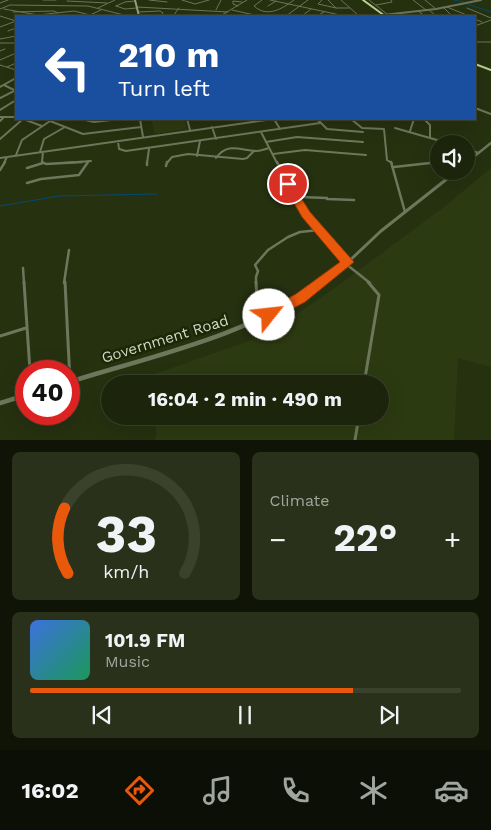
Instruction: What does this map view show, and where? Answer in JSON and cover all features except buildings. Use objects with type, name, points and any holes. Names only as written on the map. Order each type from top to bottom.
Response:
[{"type":"highway","points":[[366,1],[385,15]]},
{"type":"highway","points":[[476,64],[491,70]]},
{"type":"main road","points":[[135,0],[138,12]]},
{"type":"street","points":[[0,2],[9,0],[12,2],[10,5]]},
{"type":"street","points":[[43,0],[56,0]]},
{"type":"street","points":[[97,8],[114,0]]},
{"type":"street","points":[[135,0],[116,6],[127,10],[164,7],[228,12]]},
{"type":"street","points":[[149,0],[168,1]]},
{"type":"street","points":[[182,2],[204,4],[209,0]]},
{"type":"street","points":[[216,10],[221,0]]},
{"type":"street","points":[[238,6],[232,4],[234,0],[244,2]]},
{"type":"street","points":[[224,14],[247,0]]},
{"type":"street","points":[[260,12],[254,6],[262,0]]},
{"type":"street","points":[[270,0],[342,15]]},
{"type":"street","points":[[231,10],[255,15],[260,12],[274,13],[294,0]]},
{"type":"street","points":[[287,15],[308,0]]},
{"type":"street","points":[[322,0],[318,4],[336,8],[349,8]]},
{"type":"street","points":[[328,0],[336,8]]},
{"type":"street","points":[[341,0],[358,15]]},
{"type":"street","points":[[375,5],[392,2],[392,0]]},
{"type":"street","points":[[414,0],[435,15]]},
{"type":"street","points":[[425,0],[436,9]]},
{"type":"street","points":[[366,1],[375,5],[385,15],[443,8],[481,0]]},
{"type":"street","points":[[63,6],[68,1],[107,3]]},
{"type":"street","points":[[164,7],[168,1]]},
{"type":"street","points":[[268,6],[276,1]]},
{"type":"street","points":[[190,9],[193,4]]},
{"type":"street","points":[[1,9],[10,5],[79,6],[97,8],[124,15]]},
{"type":"street","points":[[36,10],[42,6]]},
{"type":"street","points":[[74,11],[79,6]]},
{"type":"street","points":[[447,7],[467,15]]},
{"type":"street","points":[[174,15],[179,8]]},
{"type":"street","points":[[443,8],[451,15]]},
{"type":"street","points":[[467,8],[491,19]]},
{"type":"street","points":[[1,9],[27,15],[53,15],[74,11],[90,15],[101,10]]},
{"type":"street","points":[[303,15],[311,9]]},
{"type":"street","points":[[13,12],[36,10],[56,11],[58,13]]},
{"type":"street","points":[[138,12],[160,11],[161,15]]},
{"type":"street","points":[[319,15],[325,11]]},
{"type":"street","points":[[418,11],[423,15]]},
{"type":"street","points":[[224,14],[228,15]]},
{"type":"street","points":[[0,16],[15,21]]},
{"type":"street","points":[[476,19],[484,23]]},
{"type":"street","points":[[476,26],[491,19]]},
{"type":"street","points":[[0,27],[15,21]]},
{"type":"street","points":[[8,31],[15,28]]},
{"type":"street","points":[[0,39],[13,37],[15,42],[0,44]]},
{"type":"street","points":[[476,42],[491,42]]},
{"type":"street","points":[[0,60],[15,53]]},
{"type":"street","points":[[7,67],[15,63]]},
{"type":"street","points":[[0,66],[15,70]]},
{"type":"street","points":[[0,87],[15,79]]},
{"type":"street","points":[[4,85],[15,90]]},
{"type":"street","points":[[0,98],[15,90]]},
{"type":"street","points":[[0,110],[15,101]]},
{"type":"street","points":[[476,108],[491,114]]},
{"type":"street","points":[[0,117],[15,116]]},
{"type":"street","points":[[0,121],[4,117]]},
{"type":"street","points":[[0,139],[22,120]]},
{"type":"street","points":[[32,120],[42,126]]},
{"type":"street","points":[[16,155],[22,140],[52,120],[83,134],[141,127]]},
{"type":"street","points":[[85,120],[94,122],[111,120]]},
{"type":"street","points":[[140,120],[143,137]]},
{"type":"street","points":[[187,120],[190,130]]},
{"type":"street","points":[[0,158],[267,120]]},
{"type":"street","points":[[275,120],[280,129]]},
{"type":"street","points":[[318,120],[324,128],[330,130],[363,132]]},
{"type":"street","points":[[352,120],[362,128],[384,129],[387,160],[391,161],[394,167],[405,213]]},
{"type":"street","points":[[410,131],[414,120]]},
{"type":"street","points":[[427,120],[430,125],[430,135]]},
{"type":"street","points":[[118,141],[120,150],[149,149],[320,123]]},
{"type":"street","points":[[42,163],[44,139],[65,127]]},
{"type":"street","points":[[212,128],[216,139]]},
{"type":"street","points":[[395,128],[430,137]]},
{"type":"street","points":[[261,132],[297,202],[347,263],[372,284],[379,295],[366,375]]},
{"type":"street","points":[[266,142],[297,138],[363,142]]},
{"type":"street","points":[[197,156],[200,141]]},
{"type":"street","points":[[475,156],[491,144]]},
{"type":"street","points":[[216,158],[224,149],[244,147],[254,151],[269,148]]},
{"type":"street","points":[[147,165],[149,149]]},
{"type":"street","points":[[272,154],[305,150],[366,155]]},
{"type":"street","points":[[166,166],[168,160],[173,157],[197,156],[243,159],[250,156],[254,151]]},
{"type":"street","points":[[475,152],[479,153]]},
{"type":"street","points":[[0,170],[7,157]]},
{"type":"street","points":[[27,168],[42,163],[89,161],[79,175],[41,179],[27,183]]},
{"type":"street","points":[[394,167],[430,163]]},
{"type":"street","name":"Government Road","points":[[80,379],[223,334],[253,323],[300,298],[347,263],[381,230],[445,180]]},
{"type":"street","points":[[301,197],[354,200]]},
{"type":"street","points":[[253,323],[249,316],[255,308],[258,296],[254,278],[258,271],[255,265],[258,259],[283,240],[299,232],[314,233],[319,230]]},
{"type":"street","points":[[68,360],[64,286],[69,250]]},
{"type":"street","points":[[23,268],[29,360]]},
{"type":"street","points":[[0,336],[26,328]]},
{"type":"street","points":[[0,403],[15,398]]},
{"type":"street","points":[[355,440],[357,425]]},
{"type":"shaded area","points":[[151,120],[184,120],[187,129],[155,134]]},
{"type":"shaded area","points":[[491,168],[491,367],[458,358],[454,440],[154,440],[157,434],[155,425],[389,425],[389,375],[152,375],[266,335],[339,285],[444,207]]},
{"type":"waterway","points":[[454,0],[464,2]]},
{"type":"waterway","points":[[467,4],[491,12]]},
{"type":"waterway","points":[[0,206],[59,196],[157,194]]},
{"type":"route","points":[[269,315],[300,298],[348,262],[306,214],[297,202],[288,184]]}]
